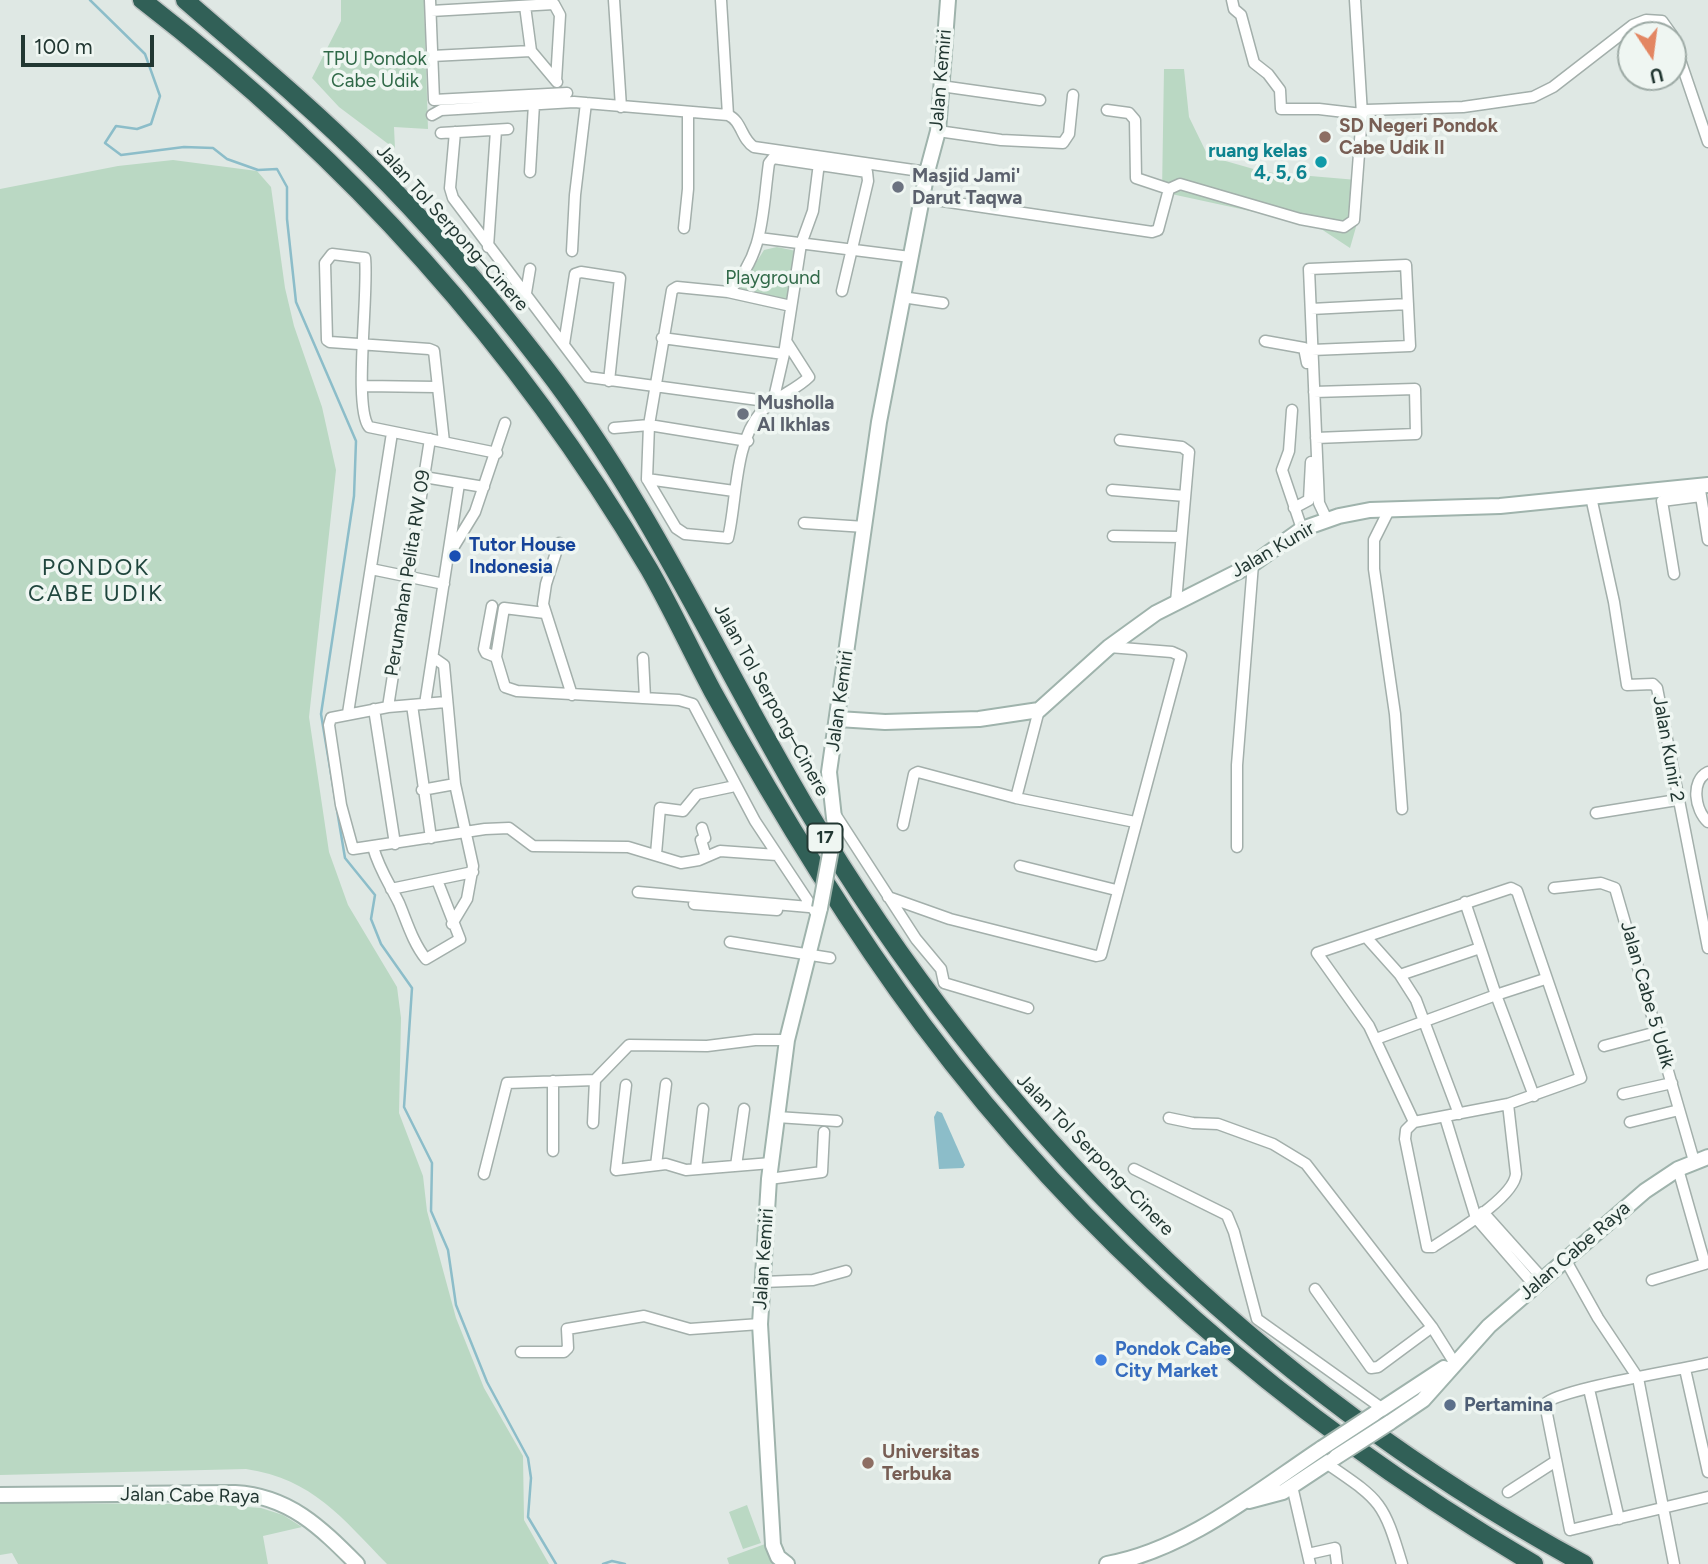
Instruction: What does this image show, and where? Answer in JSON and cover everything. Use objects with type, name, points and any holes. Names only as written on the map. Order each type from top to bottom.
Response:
[{"type":"highway","name":"17","points":[[142,0],[275,111],[352,182],[442,279],[521,381],[589,474],[650,572],[715,695],[786,817],[872,953],[985,1104],[1044,1173],[1101,1234],[1249,1368],[1397,1479],[1534,1564]]},
{"type":"highway","name":"Jalan Tol Serpong–Cinere","points":[[185,0],[370,165],[464,267],[546,369],[609,460],[673,562],[806,808],[893,946],[942,1014],[1013,1102],[1119,1216],[1266,1350],[1412,1461],[1584,1564]]},
{"type":"street","points":[[430,0],[433,95],[438,101],[570,98],[586,103],[621,107],[728,115],[734,118],[748,144],[754,147],[927,172]]},
{"type":"street","points":[[614,0],[621,107]]},
{"type":"street","points":[[721,0],[728,115]]},
{"type":"street","name":"Jalan Kemiri","points":[[787,1564],[778,1557],[773,1545],[760,1324],[769,1180],[787,1040],[810,954],[835,820],[828,779],[902,297],[938,131],[948,0]]},
{"type":"street","points":[[1232,0],[1234,9],[1241,15],[1254,63],[1268,74],[1280,90],[1281,109],[1319,109],[1362,114],[1370,109],[1463,107],[1533,97],[1553,87],[1617,37]]},
{"type":"street","points":[[922,198],[1152,232],[1158,230],[1169,190],[1180,184],[1300,219],[1344,228],[1354,220],[1362,114],[1354,0]]},
{"type":"street","points":[[431,11],[554,4],[559,10],[556,81]]},
{"type":"street","points":[[525,6],[531,51],[570,98]]},
{"type":"street","points":[[432,56],[531,51]]},
{"type":"street","points":[[1687,81],[1708,142]]},
{"type":"street","points":[[942,86],[1040,100]]},
{"type":"street","points":[[938,131],[1001,140],[1063,143],[1069,134],[1073,95]]},
{"type":"street","points":[[432,115],[441,110],[534,104],[570,98]]},
{"type":"street","points":[[572,251],[575,195],[586,103]]},
{"type":"street","points":[[530,172],[534,104]]},
{"type":"street","points":[[1107,110],[1129,113],[1135,120],[1136,178],[1169,190]]},
{"type":"street","points":[[684,228],[688,189],[688,113]]},
{"type":"street","points":[[441,133],[508,129]]},
{"type":"street","points":[[488,247],[496,130]]},
{"type":"street","points":[[455,132],[450,188],[453,198],[587,377],[773,401]]},
{"type":"street","points":[[728,292],[749,267],[759,238],[770,160],[776,158],[867,172],[853,250],[842,291]]},
{"type":"street","points":[[773,401],[784,354],[802,244],[813,211],[819,163]]},
{"type":"street","points":[[759,238],[910,257]]},
{"type":"street","points":[[443,442],[436,387],[437,355],[434,351],[363,346],[330,342],[326,336],[325,263],[332,254],[365,258],[363,346],[364,386],[361,408],[364,421],[369,427],[392,433],[497,453]]},
{"type":"street","points":[[1312,351],[1410,346],[1406,265],[1309,269],[1312,351],[1319,503],[1327,520]]},
{"type":"street","points":[[526,293],[530,269]]},
{"type":"street","points":[[564,344],[575,274],[581,272],[620,278],[609,381]]},
{"type":"street","points":[[786,341],[809,377],[773,401],[756,419],[734,491],[728,538],[712,539],[685,534],[676,527],[647,479],[649,425],[672,290],[677,287],[728,292],[791,306]]},
{"type":"street","points":[[902,297],[943,303]]},
{"type":"street","points":[[1311,309],[1408,304]]},
{"type":"street","points":[[662,338],[784,354]]},
{"type":"street","points":[[1265,341],[1295,344],[1307,351],[1311,495],[1309,500],[1294,508]]},
{"type":"street","points":[[364,386],[436,387]]},
{"type":"street","points":[[1314,392],[1415,389],[1416,434],[1316,438]]},
{"type":"street","points":[[1292,410],[1289,451],[1282,470],[1302,529]]},
{"type":"street","points":[[450,553],[475,512],[505,424]]},
{"type":"street","points":[[614,428],[649,425],[748,441]]},
{"type":"street","points":[[348,713],[392,433]]},
{"type":"street","name":"Perumahan Pelita RW 09","points":[[388,707],[430,439]]},
{"type":"street","points":[[1120,440],[1187,449],[1190,458],[1176,603]]},
{"type":"street","points":[[424,477],[484,486]]},
{"type":"street","points":[[647,479],[734,491]]},
{"type":"street","points":[[425,704],[459,484]]},
{"type":"street","points":[[1674,573],[1662,502],[1703,489],[1708,540]]},
{"type":"street","name":"Jalan Kunir","points":[[1038,710],[1109,647],[1176,603],[1253,564],[1302,529],[1327,520],[1370,510],[1388,512],[1703,489]]},
{"type":"street","points":[[1112,490],[1185,496]]},
{"type":"street","name":"Jalan Kunir 2","points":[[1591,497],[1614,602],[1626,682],[1630,686],[1653,684],[1657,688],[1708,947]]},
{"type":"street","points":[[1388,512],[1374,540],[1374,569],[1395,714],[1402,809]]},
{"type":"street","points":[[804,523],[865,527]]},
{"type":"street","points":[[1112,536],[1181,537]]},
{"type":"street","points":[[559,543],[543,595],[545,612],[572,695]]},
{"type":"street","points":[[1237,847],[1236,785],[1253,564]]},
{"type":"street","points":[[371,569],[444,584]]},
{"type":"street","points":[[492,606],[484,649],[486,653],[496,657]]},
{"type":"street","points":[[545,612],[504,608],[496,657],[505,687],[693,704],[736,786],[777,855],[816,911]]},
{"type":"street","points":[[888,897],[950,919],[1096,956],[1102,953],[1116,890],[1181,656],[1172,652],[1109,647]]},
{"type":"street","points":[[433,658],[444,665],[455,784],[464,832],[472,854],[473,872],[464,907],[452,924]]},
{"type":"street","points":[[643,658],[645,698]]},
{"type":"street","points":[[446,702],[388,707],[331,718],[329,725],[350,847],[373,847],[464,832],[509,828],[533,846],[621,846],[681,863],[720,851],[777,855]]},
{"type":"street","points":[[412,705],[422,790],[431,838]]},
{"type":"street","points":[[374,709],[395,844]]},
{"type":"street","points":[[838,719],[885,722],[979,719],[1038,710],[1016,799]]},
{"type":"street","points":[[1708,772],[1699,776],[1696,785],[1703,818],[1708,822]]},
{"type":"street","points":[[903,825],[916,773],[1016,799],[1135,822]]},
{"type":"street","points":[[422,790],[455,784]]},
{"type":"street","points":[[656,854],[660,808],[685,810],[698,794],[736,786]]},
{"type":"street","points":[[1596,813],[1677,800]]},
{"type":"street","points":[[835,820],[941,969],[944,983],[1028,1008]]},
{"type":"street","points":[[702,828],[705,838],[701,840],[706,857]]},
{"type":"street","points":[[373,847],[380,872],[391,889],[417,949],[426,959],[460,939],[437,880]]},
{"type":"street","points":[[1020,866],[1116,890]]},
{"type":"street","points":[[391,889],[473,872]]},
{"type":"street","name":"Jalan Cabe 5 Udik","points":[[1554,888],[1601,883],[1615,888],[1679,1110],[1701,1159]]},
{"type":"street","points":[[1414,1122],[1376,1040],[1317,955],[1319,951],[1515,888],[1581,1078],[1508,1104],[1414,1122],[1406,1130],[1405,1139],[1427,1247],[1433,1247],[1480,1215],[1516,1179],[1508,1104]]},
{"type":"street","points":[[638,892],[816,911]]},
{"type":"street","points":[[1465,902],[1534,1096]]},
{"type":"street","points":[[694,904],[816,911]]},
{"type":"street","points":[[1366,937],[1400,975],[1426,1020],[1459,1114]]},
{"type":"street","points":[[730,942],[830,958]]},
{"type":"street","points":[[1400,975],[1480,948]]},
{"type":"street","points":[[1376,1040],[1545,979]]},
{"type":"street","points":[[1604,1046],[1657,1032]]},
{"type":"street","points":[[593,1123],[595,1080],[629,1045],[707,1046],[787,1040]]},
{"type":"street","points":[[484,1174],[506,1084],[595,1080]]},
{"type":"street","points":[[553,1081],[553,1151]]},
{"type":"street","points":[[1623,1094],[1672,1083]]},
{"type":"street","points":[[656,1165],[666,1084]]},
{"type":"street","points":[[626,1085],[616,1170],[656,1165],[696,1169],[771,1163]]},
{"type":"street","points":[[696,1169],[703,1109]]},
{"type":"street","points":[[736,1166],[744,1109]]},
{"type":"street","points":[[1630,1122],[1679,1110]]},
{"type":"street","points":[[777,1117],[837,1121]]},
{"type":"street","points":[[1445,1117],[1480,1215],[1539,1283]]},
{"type":"street","points":[[1169,1118],[1193,1123],[1219,1124],[1273,1144],[1306,1164],[1432,1327],[1454,1362]]},
{"type":"street","points":[[769,1180],[822,1172],[824,1132]]},
{"type":"street","name":"Jalan Cabe Raya","points":[[1238,1505],[1283,1492],[1423,1400],[1489,1325],[1565,1259],[1644,1191],[1678,1169],[1701,1159]]},
{"type":"street","points":[[1134,1169],[1227,1215],[1257,1319],[1378,1411]]},
{"type":"street","points":[[1652,1280],[1707,1263],[1704,1240],[1678,1169]]},
{"type":"street","points":[[1565,1259],[1598,1318],[1639,1378],[1674,1564]]},
{"type":"street","points":[[763,1282],[813,1280],[846,1271]]},
{"type":"street","points":[[1315,1289],[1371,1368],[1378,1367],[1432,1327]]},
{"type":"street","points":[[521,1352],[564,1352],[568,1348],[567,1329],[637,1317],[652,1317],[691,1329],[760,1324]]},
{"type":"street","name":"Jalan Cabe Raya","points":[[1107,1564],[1149,1560],[1238,1505],[1454,1362]]},
{"type":"street","points":[[1708,1363],[1550,1399],[1545,1404],[1570,1530],[1708,1497]]},
{"type":"street","points":[[1685,1369],[1708,1472]]},
{"type":"street","points":[[1589,1390],[1619,1519]]},
{"type":"street","points":[[1331,1460],[1373,1494],[1382,1506],[1402,1564]]},
{"type":"street","points":[[1508,1492],[1556,1461]]},
{"type":"street","points":[[1292,1486],[1309,1559],[1335,1548],[1337,1564]]},
{"type":"street","name":"Jalan Cabe Raya","points":[[0,1495],[252,1494],[285,1503],[305,1515],[357,1564]]},
{"type":"green space","name":"TPU Pondok Cabe Udik","points":[[341,0],[424,0],[428,129],[394,127],[395,149],[339,107],[312,78],[341,21]]},
{"type":"green space","points":[[1164,69],[1184,69],[1189,117],[1208,156],[1264,172],[1357,180],[1358,220],[1350,248],[1315,225],[1162,192]]},
{"type":"green space","points":[[173,160],[257,171],[271,187],[285,288],[294,326],[322,407],[336,470],[309,717],[329,852],[348,905],[397,987],[401,1018],[399,1113],[423,1176],[427,1211],[456,1318],[484,1388],[523,1456],[524,1520],[549,1564],[387,1564],[340,1516],[308,1491],[269,1474],[246,1469],[0,1475],[0,189],[118,166]]},
{"type":"green space","name":"Playground","points":[[777,247],[796,251],[791,301],[739,290],[764,250]]},
{"type":"green space","points":[[0,1503],[206,1504],[261,1508],[283,1515],[302,1527],[263,1536],[268,1564],[18,1564],[12,1553],[0,1555]]},
{"type":"green space","points":[[747,1505],[761,1543],[743,1549],[729,1512]]},
{"type":"green space","points":[[765,1544],[773,1564],[729,1564],[727,1558]]},
{"type":"water","points":[[937,1111],[942,1113],[965,1165],[963,1168],[939,1169],[934,1117]]},
{"type":"waterway","points":[[90,0],[145,54],[160,96],[151,124],[137,129],[116,126],[105,143],[121,155],[184,147],[213,148],[227,159],[258,170],[277,169],[287,187],[287,219],[296,302],[356,441],[354,496],[321,714],[345,858],[375,895],[371,919],[381,944],[412,988],[404,1107],[432,1163],[431,1211],[448,1250],[456,1305],[487,1382],[528,1458],[531,1478],[528,1517],[556,1564]]},
{"type":"waterway","points":[[603,1564],[612,1561],[625,1564]]},
{"type":"place","name":"SD Negeri Pondok Cabe Udik II","points":[[1325,137]]},
{"type":"place","name":"ruang kelas 4, 5, 6","points":[[1321,162]]},
{"type":"place","name":"Masjid Jami' Darut Taqwa","points":[[898,187]]},
{"type":"place","name":"Musholla Al Ikhlas","points":[[743,414]]},
{"type":"place","name":"Tutor House Indonesia","points":[[455,556]]},
{"type":"place","name":"Pondok Cabe City Market","points":[[1101,1360]]},
{"type":"place","name":"Pertamina","points":[[1450,1405]]},
{"type":"place","name":"Universitas Terbuka","points":[[868,1463]]},
{"type":"district","name":"PONDOK CABE UDIK","points":[[96,581]]}]
